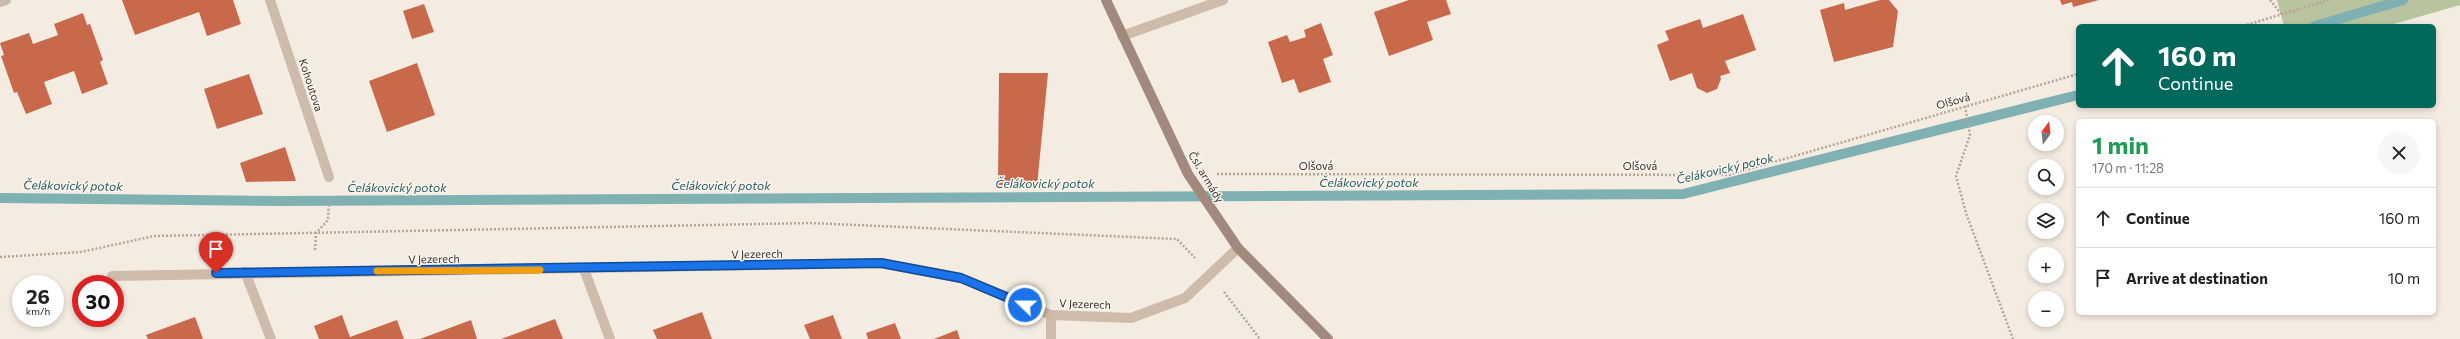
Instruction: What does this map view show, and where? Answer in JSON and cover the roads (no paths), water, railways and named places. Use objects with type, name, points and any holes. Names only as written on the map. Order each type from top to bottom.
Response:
[{"type":"street","points":[[0,2],[6,0]]},
{"type":"street","name":"Kohoutova","points":[[270,0],[330,177]]},
{"type":"street","name":"Čsl. armády","points":[[1106,0],[1190,177],[1238,248],[1328,339]]},
{"type":"street","points":[[1122,36],[1223,0]]},
{"type":"street","name":"V Jezerech","points":[[124,276],[245,272],[584,269],[881,263],[961,278],[1051,315],[1131,318],[1185,298],[1238,248]]},
{"type":"street","points":[[584,269],[610,339]]},
{"type":"street","points":[[245,272],[271,339]]},
{"type":"street","points":[[1051,315],[1051,339]]},
{"type":"waterway","name":"Čelákovický potok","points":[[2322,24],[2403,0]]},
{"type":"waterway","name":"Čelákovický potok","points":[[0,198],[280,201],[1683,194],[2076,96]]}]
